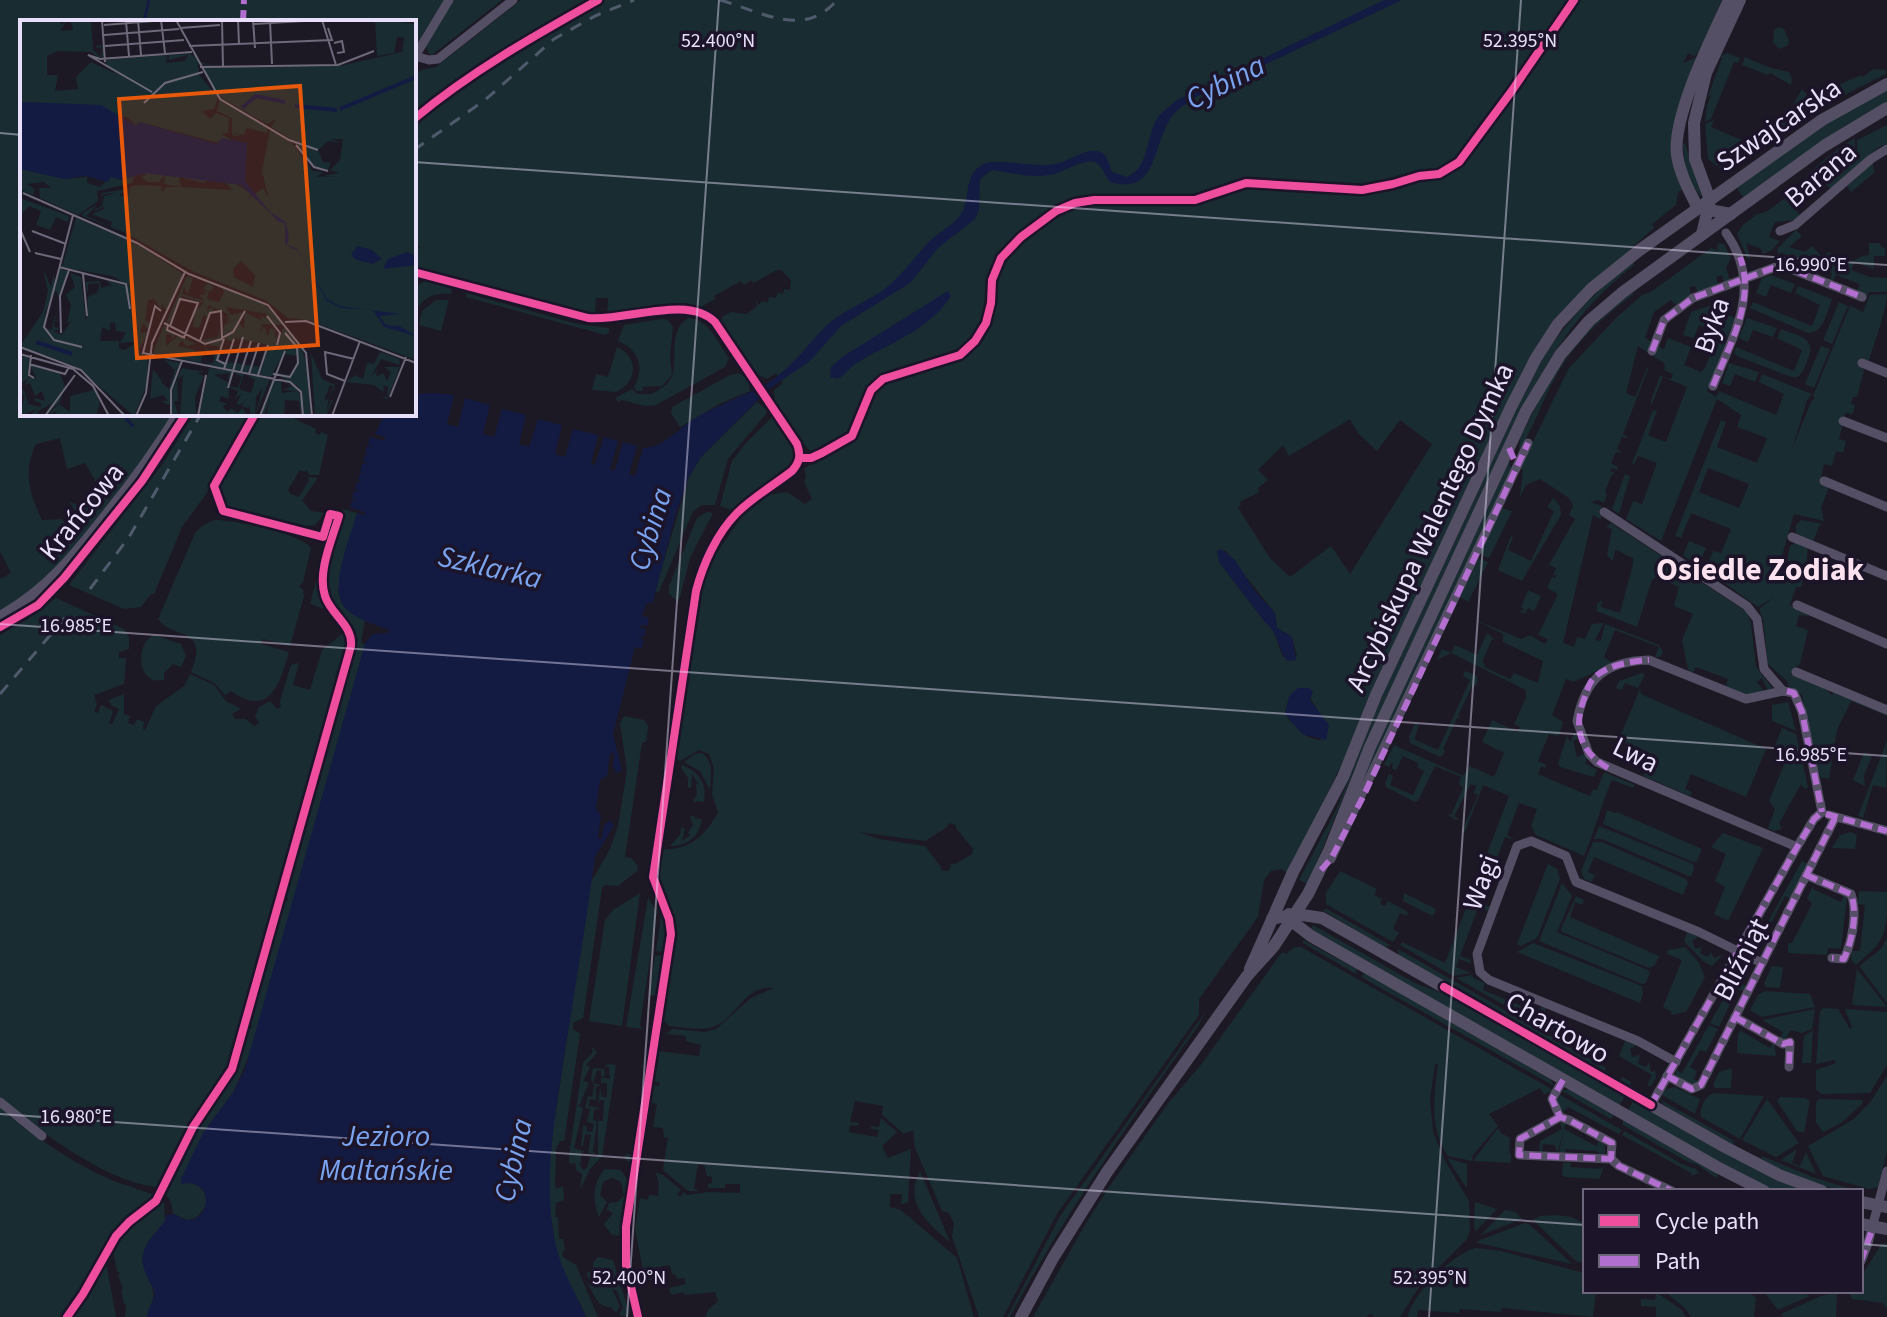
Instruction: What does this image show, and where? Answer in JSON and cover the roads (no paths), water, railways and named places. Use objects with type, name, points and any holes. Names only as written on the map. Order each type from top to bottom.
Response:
[{"type":"street","points":[[416,55],[449,0]]},
{"type":"street","points":[[416,57],[438,59],[513,0]]},
{"type":"street","points":[[1729,0],[1686,105],[1677,136],[1679,167],[1705,206],[1731,214],[1726,233],[1702,234],[1705,206],[1695,159],[1694,123],[1706,73],[1740,0]]},
{"type":"street","name":"Szwajcarska","points":[[1705,206],[1829,114],[1887,84]]},
{"type":"street","name":"Szwajcarska","points":[[1702,234],[1824,146],[1887,108]]},
{"type":"street","name":"Barana","points":[[1780,231],[1795,225],[1871,159],[1887,149]]},
{"type":"street","name":"Arcybiskupa Walentego Dymka","points":[[1247,976],[1286,887],[1343,777],[1376,695],[1511,407],[1541,349],[1558,324],[1591,289],[1705,206]]},
{"type":"street","name":"Byka","points":[[1713,386],[1742,310],[1745,278],[1740,257],[1726,233]]},
{"type":"street","name":"Arcybiskupa Walentego Dymka","points":[[1271,951],[1321,870],[1370,747],[1547,373],[1572,339],[1608,304],[1702,234]]},
{"type":"street","points":[[1652,351],[1664,320],[1693,298],[1781,265],[1862,297]]},
{"type":"street","points":[[1862,363],[1887,373]]},
{"type":"street","name":"Krańcowa","points":[[0,617],[28,601],[67,565],[153,456],[178,416]]},
{"type":"street","points":[[1843,421],[1887,438]]},
{"type":"street","points":[[1321,870],[1331,859],[1363,797],[1528,443]]},
{"type":"street","points":[[1509,448],[1516,464]]},
{"type":"street","points":[[1824,481],[1887,507]]},
{"type":"street","points":[[1604,512],[1747,606],[1757,619],[1764,669],[1785,691],[1794,693],[1802,712],[1822,812],[1887,831]]},
{"type":"street","points":[[1792,537],[1887,576]]},
{"type":"street","points":[[1797,605],[1887,644]]},
{"type":"street","name":"Lwa","points":[[1785,691],[1746,699],[1649,660],[1634,661],[1596,675],[1577,721],[1589,754],[1604,766],[1797,847]]},
{"type":"street","points":[[1796,672],[1887,710]]},
{"type":"street","name":"Bliźniąt","points":[[1651,1105],[1797,847],[1814,819],[1822,812]]},
{"type":"street","name":"Bliźniąt","points":[[1667,1076],[1692,1089],[1697,1088],[1835,818]]},
{"type":"street","name":"Wagi","points":[[1676,1062],[1638,1041],[1489,980],[1480,972],[1477,954],[1517,846],[1531,841],[1566,856],[1576,882],[1738,951]]},
{"type":"street","points":[[1806,875],[1851,894],[1855,904],[1850,947],[1844,959],[1832,958]]},
{"type":"street","points":[[1286,887],[1293,916]]},
{"type":"street","points":[[1308,894],[1322,918]]},
{"type":"street","name":"Chartowo","points":[[1293,916],[1311,936],[1760,1189]]},
{"type":"street","name":"Chartowo","points":[[1272,919],[1293,916],[1322,918],[1764,1168],[1817,1189]]},
{"type":"street","points":[[1021,1317],[1053,1258],[1107,1172],[1247,976],[1271,951],[1293,937],[1311,936]]},
{"type":"street","points":[[1738,951],[1762,963]]},
{"type":"street","points":[[1735,1017],[1783,1044],[1790,1042],[1789,1067]]},
{"type":"street","points":[[1560,1117],[1552,1099],[1563,1080]]},
{"type":"street","points":[[0,1102],[42,1136]]},
{"type":"street","points":[[1611,1159],[1612,1143],[1560,1117],[1520,1139],[1519,1155],[1611,1159],[1619,1166],[1668,1189]]},
{"type":"street","points":[[1863,1249],[1867,1226],[1883,1206],[1887,1171]]},
{"type":"street","points":[[1863,1202],[1883,1206]]},
{"type":"street","points":[[1867,1226],[1887,1229]]},
{"type":"water","name":"Jezioro Maltańskie","points":[[1384,0],[1402,0],[1184,105],[1168,123],[1150,168],[1136,182],[1110,182],[1099,165],[1090,161],[1041,176],[992,170],[980,179],[979,210],[975,219],[938,248],[910,283],[841,326],[810,361],[769,389],[701,457],[689,477],[676,513],[653,602],[646,604],[642,616],[649,618],[647,626],[639,627],[646,629],[644,637],[637,636],[644,640],[642,648],[635,647],[613,734],[622,770],[616,773],[614,752],[610,754],[607,776],[600,780],[596,809],[601,815],[598,837],[601,840],[604,826],[609,820],[614,825],[595,857],[557,1104],[551,1153],[552,1226],[557,1250],[586,1317],[146,1317],[155,1294],[142,1262],[145,1249],[166,1215],[175,1214],[186,1220],[195,1219],[202,1213],[206,1197],[202,1189],[194,1184],[181,1184],[181,1179],[203,1133],[234,1091],[245,1069],[365,644],[372,634],[388,633],[389,630],[346,609],[339,590],[342,562],[357,513],[364,515],[365,512],[350,507],[352,500],[358,500],[352,498],[354,491],[360,492],[355,489],[357,482],[363,483],[358,480],[360,473],[365,474],[360,471],[362,464],[368,464],[363,462],[365,455],[371,455],[365,453],[367,446],[373,447],[368,444],[370,437],[385,441],[385,437],[375,434],[384,416],[416,416],[416,394],[454,395],[447,424],[458,427],[465,398],[490,405],[483,434],[494,437],[502,409],[526,415],[519,444],[529,447],[538,419],[562,425],[555,454],[565,457],[573,429],[598,435],[591,464],[595,465],[604,437],[618,441],[610,470],[615,470],[623,442],[637,446],[629,474],[635,476],[643,448],[658,445],[703,414],[766,384],[791,364],[833,320],[893,282],[930,241],[958,218],[965,205],[972,176],[982,165],[997,162],[1050,165],[1095,151],[1105,155],[1112,172],[1127,177],[1140,166],[1158,117],[1177,100]]},
{"type":"water","points":[[948,291],[951,296],[942,308],[920,327],[857,363],[838,379],[830,377],[831,367],[842,357]]},
{"type":"water","points":[[1221,549],[1235,560],[1255,591],[1275,613],[1277,628],[1292,637],[1296,660],[1287,661],[1273,631],[1219,562],[1217,551]]},
{"type":"water","points":[[1298,688],[1309,688],[1313,692],[1310,700],[1329,725],[1326,740],[1302,734],[1285,714],[1289,696]]},
{"type":"waterway","name":"Szklarka","points":[[144,20],[149,0]]},
{"type":"waterway","name":"Szklarka","points":[[124,416],[133,426]]},
{"type":"railway","points":[[416,149],[485,100],[554,39],[595,16],[634,0]]},
{"type":"railway","points":[[720,0],[767,16],[797,20],[824,12],[837,0]]},
{"type":"railway","points":[[90,589],[129,537],[200,416]]},
{"type":"railway","points":[[0,694],[70,612]]},
{"type":"district","name":"Osiedle Zodiak","points":[[1760,569]]},
{"type":"water label","name":"Cybina","points":[[1225,82]]},
{"type":"water label","name":"Cybina","points":[[650,529]]},
{"type":"water label","name":"Cybina","points":[[513,1160]]}]
